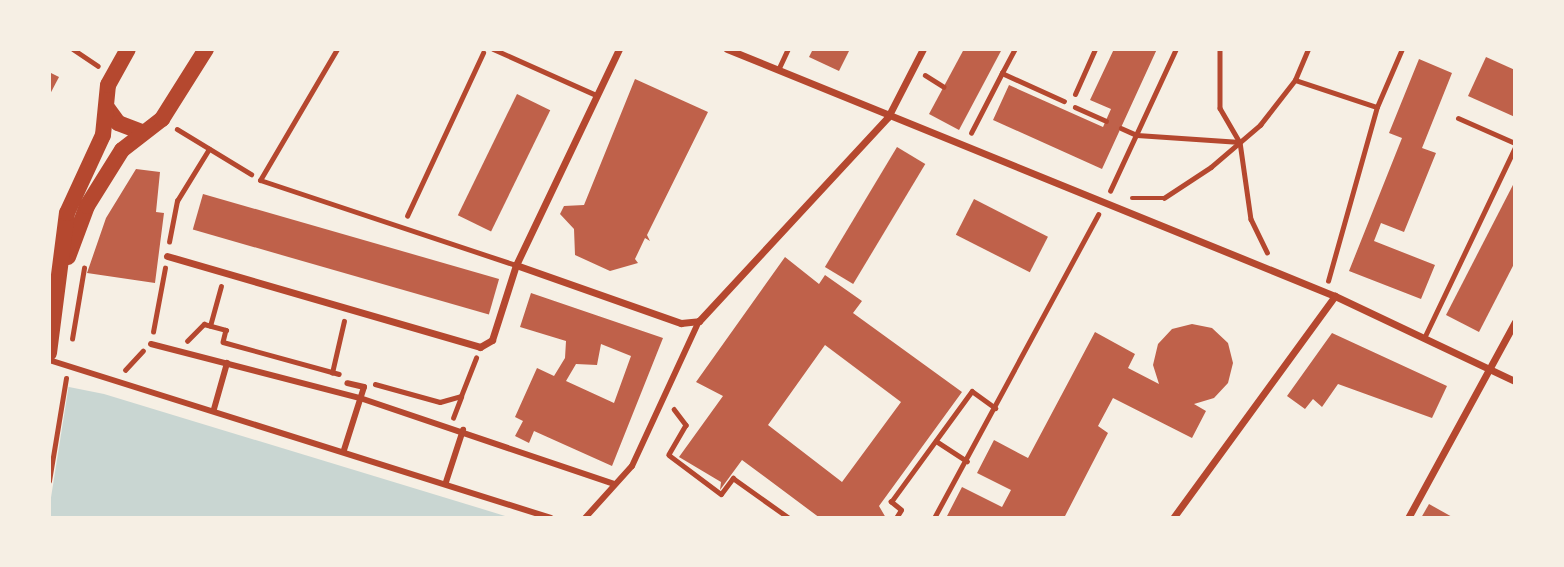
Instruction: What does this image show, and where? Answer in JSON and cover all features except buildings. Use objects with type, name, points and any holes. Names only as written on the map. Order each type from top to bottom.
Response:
[{"type":"main road","points":[[49,354],[62,273],[67,213],[108,109],[108,85],[128,49]]},
{"type":"main road","points":[[62,273],[105,175],[142,132],[162,119],[206,49]]},
{"type":"main road","points":[[108,109],[118,123],[142,132]]},
{"type":"street","points":[[167,256],[480,347],[492,340],[516,265],[618,49]]},
{"type":"street","points":[[727,49],[1103,206],[1335,296],[1515,381]]},
{"type":"street","points":[[585,518],[632,466],[666,398],[699,321],[888,117],[923,49]]},
{"type":"street","points":[[516,265],[681,323],[699,321]]},
{"type":"street","points":[[1173,518],[1335,296]]},
{"type":"street","points":[[1408,518],[1515,322]]},
{"type":"street","points":[[151,344],[360,398],[463,430],[614,484]]},
{"type":"street","points":[[49,360],[117,378],[551,518]]},
{"type":"street","points":[[214,409],[227,363]]},
{"type":"street","points":[[344,450],[364,387],[347,383]]},
{"type":"street","points":[[446,482],[463,430]]},
{"type":"lane","points":[[337,49],[260,180],[516,265]]},
{"type":"lane","points":[[493,49],[596,95]]},
{"type":"lane","points":[[778,70],[788,49]]},
{"type":"lane","points":[[1075,94],[1096,49]]},
{"type":"lane","points":[[1424,338],[1515,145],[1458,118]]},
{"type":"path","points":[[73,49],[99,67]]},
{"type":"path","points":[[402,227],[485,49]]},
{"type":"path","points":[[968,140],[1015,49]]},
{"type":"path","points":[[1107,198],[1176,49]]},
{"type":"path","points":[[1220,49],[1220,108],[1240,142],[1251,219],[1278,276]]},
{"type":"path","points":[[1097,195],[1107,198],[1164,198],[1240,142],[1295,80],[1308,49]]},
{"type":"path","points":[[1325,292],[1377,107],[1402,49]]},
{"type":"path","points":[[1002,74],[1106,121]]},
{"type":"path","points":[[924,75],[944,87]]},
{"type":"path","points":[[1295,80],[1377,107]]},
{"type":"path","points":[[174,127],[260,180]]},
{"type":"path","points":[[1121,128],[1137,135],[1240,142]]},
{"type":"path","points":[[177,201],[209,149]]},
{"type":"path","points":[[934,518],[1103,206]]},
{"type":"path","points":[[210,326],[225,273]]},
{"type":"path","points":[[70,351],[82,276]]},
{"type":"path","points":[[155,322],[162,281]]},
{"type":"path","points":[[331,378],[348,308]]},
{"type":"path","points":[[117,378],[151,344]]},
{"type":"path","points":[[49,481],[68,363]]},
{"type":"path","points":[[895,518],[901,510],[891,502],[972,391],[995,408]]},
{"type":"path","points":[[450,426],[461,396]]},
{"type":"path","points":[[666,398],[686,425],[669,455],[722,494],[733,478],[789,518]]},
{"type":"path","points":[[936,441],[967,461]]},
{"type":"shaded area","points":[[49,383],[104,394],[512,518],[49,518]]},
{"type":"pier","points":[[49,380],[69,384],[49,510]]}]
